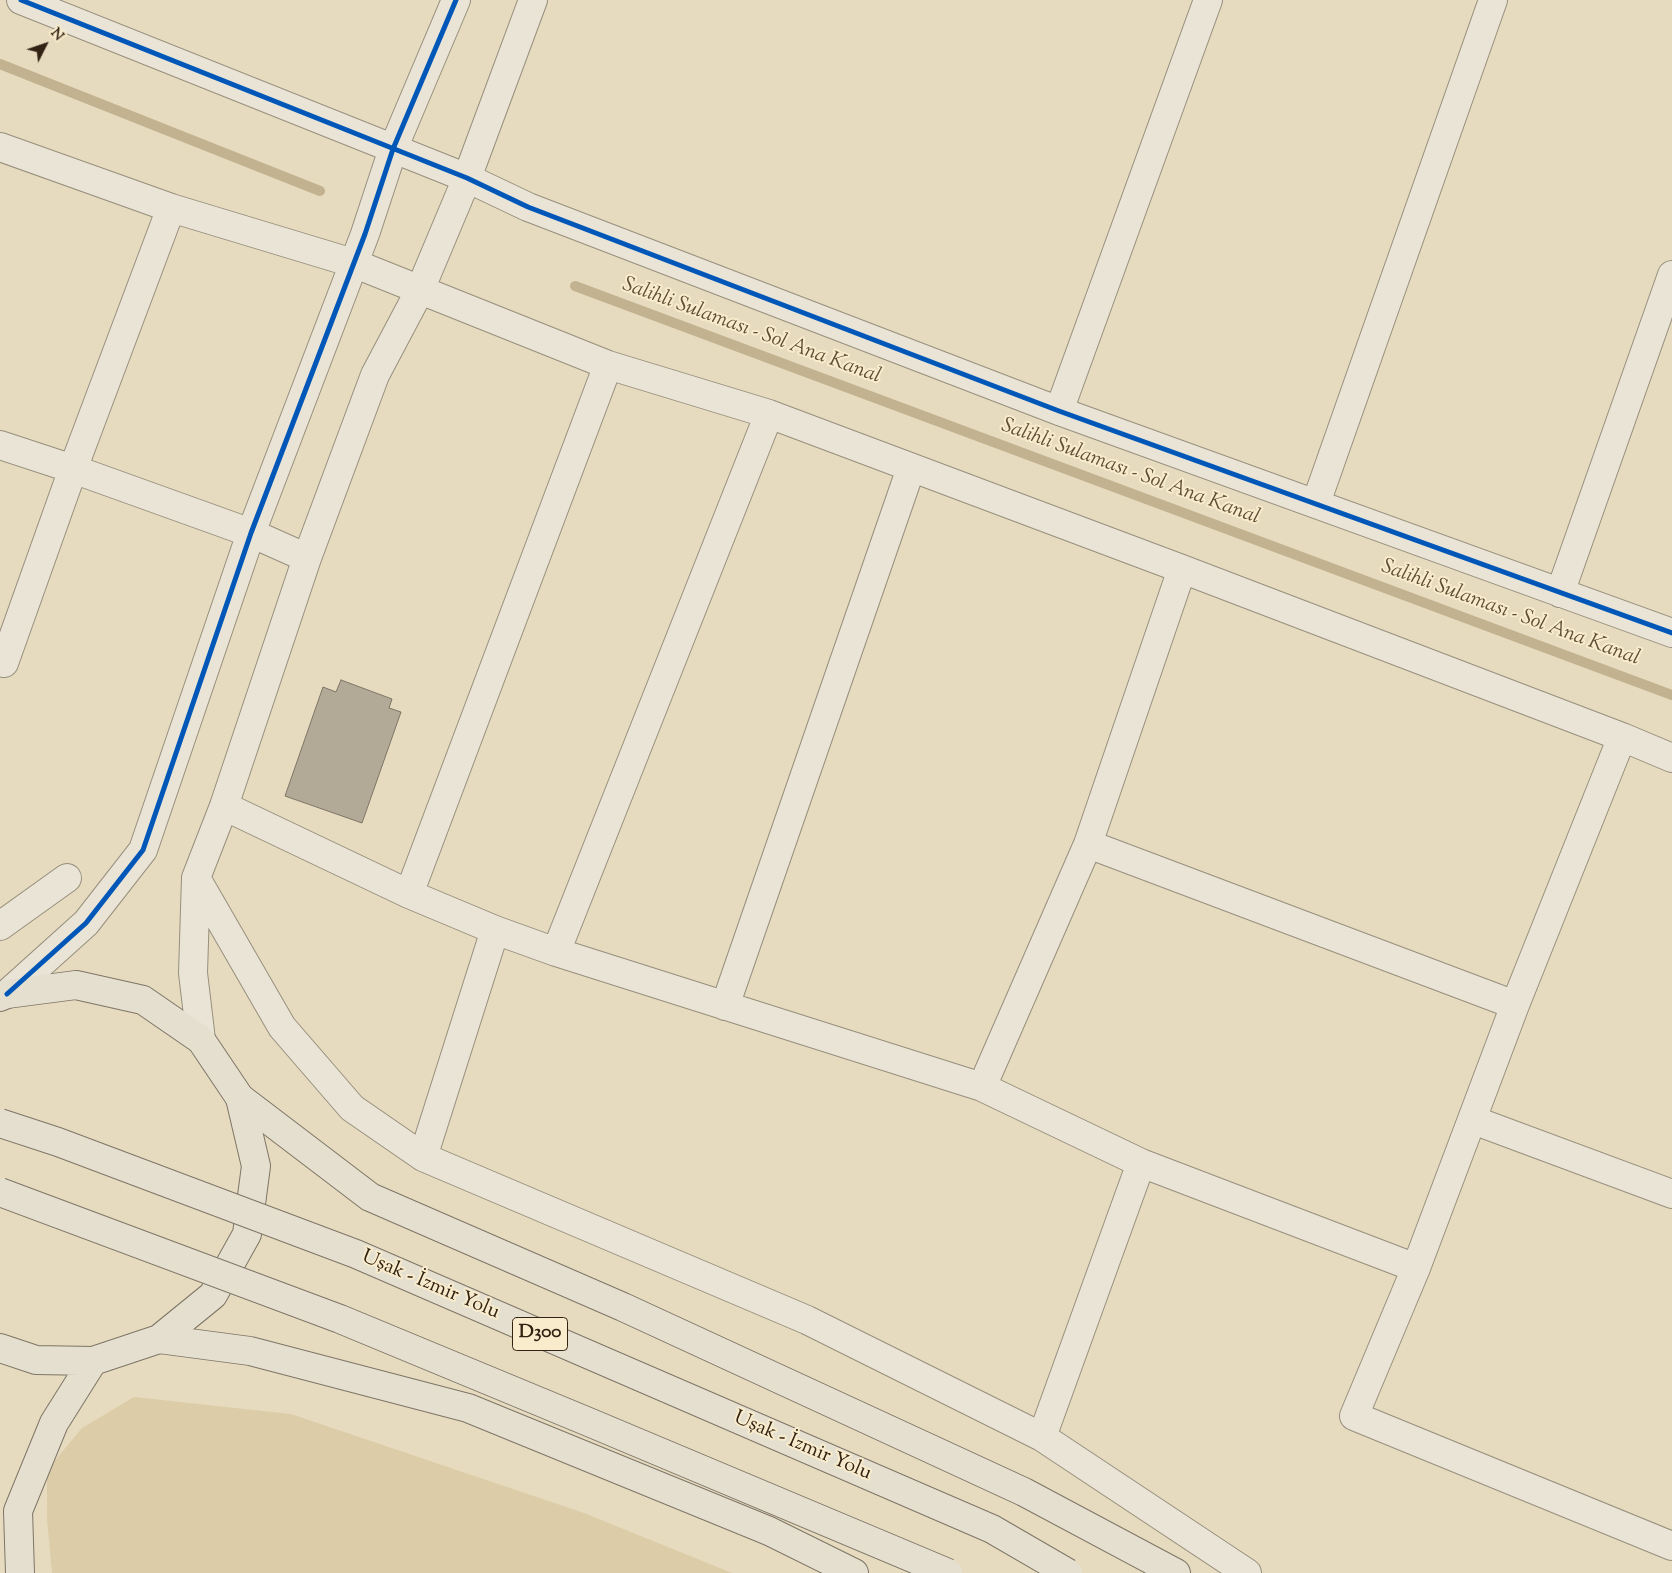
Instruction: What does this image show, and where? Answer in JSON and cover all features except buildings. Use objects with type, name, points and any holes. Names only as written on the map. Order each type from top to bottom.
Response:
[{"type":"main road","points":[[3,996],[76,984],[143,1000],[201,1040],[240,1098],[370,1198],[623,1307],[1024,1492],[1176,1573]]},
{"type":"main road","points":[[0,1348],[36,1360],[93,1361],[160,1339],[213,1295],[247,1234],[256,1166],[240,1098]]},
{"type":"main road","name":"Uşak - İzmir Yolu","points":[[0,1123],[58,1142],[356,1254],[992,1530],[1068,1573]]},
{"type":"main road","points":[[0,1192],[340,1319],[948,1573]]},
{"type":"main road","points":[[160,1339],[250,1351],[468,1408],[769,1531],[854,1573]]},
{"type":"main road","points":[[20,1573],[18,1511],[54,1424],[93,1361]]},
{"type":"street","points":[[21,0],[467,178],[528,208],[1059,411],[1672,633]]},
{"type":"street","points":[[3,996],[86,923],[143,850],[251,533],[353,263],[393,148],[456,0]]},
{"type":"street","points":[[201,1040],[193,973],[196,878],[224,806],[307,558],[375,375],[420,290],[467,178],[533,0]]},
{"type":"street","points":[[1059,411],[1208,0]]},
{"type":"street","points":[[1316,503],[1493,0]]},
{"type":"street","points":[[0,147],[170,208],[353,263],[608,365],[768,414],[1182,569],[1672,758]]},
{"type":"street","points":[[0,661],[4,663],[170,208]]},
{"type":"street","points":[[1560,593],[1672,275]]},
{"type":"street","points":[[409,894],[608,365]]},
{"type":"street","points":[[556,952],[768,414]]},
{"type":"street","points":[[0,445],[251,533],[307,558]]},
{"type":"street","points":[[725,1006],[911,468]]},
{"type":"street","points":[[982,1087],[1088,844],[1182,569]]},
{"type":"street","points":[[1622,738],[1515,1005],[1416,1268],[1354,1416],[1672,1546]]},
{"type":"street","points":[[224,806],[409,894],[495,930],[556,952],[982,1087],[1141,1163],[1416,1268]]},
{"type":"street","points":[[1088,844],[1515,1005]]},
{"type":"street","points":[[0,926],[67,878]]},
{"type":"street","points":[[196,878],[282,1027],[352,1108],[423,1158],[807,1320],[1042,1437],[1247,1573]]},
{"type":"street","points":[[423,1158],[495,930]]},
{"type":"street","points":[[1473,1120],[1672,1194]]},
{"type":"street","points":[[1042,1437],[1141,1163]]},
{"type":"shaded area","points":[[134,1397],[291,1414],[584,1513],[732,1573],[52,1573],[47,1519],[47,1470],[82,1428]]},
{"type":"waterway","name":"Salihli Sulaması - Sol Ana Kanal","points":[[0,64],[320,191]]},
{"type":"waterway","name":"Salihli Sulaması - Sol Ana Kanal","points":[[575,286],[1672,695]]},
{"type":"cycle path","points":[[21,0],[467,178],[528,207],[1059,411],[1672,633]]},
{"type":"cycle path","points":[[7,994],[86,923],[143,850],[251,533],[365,234],[393,149],[456,0]]}]
